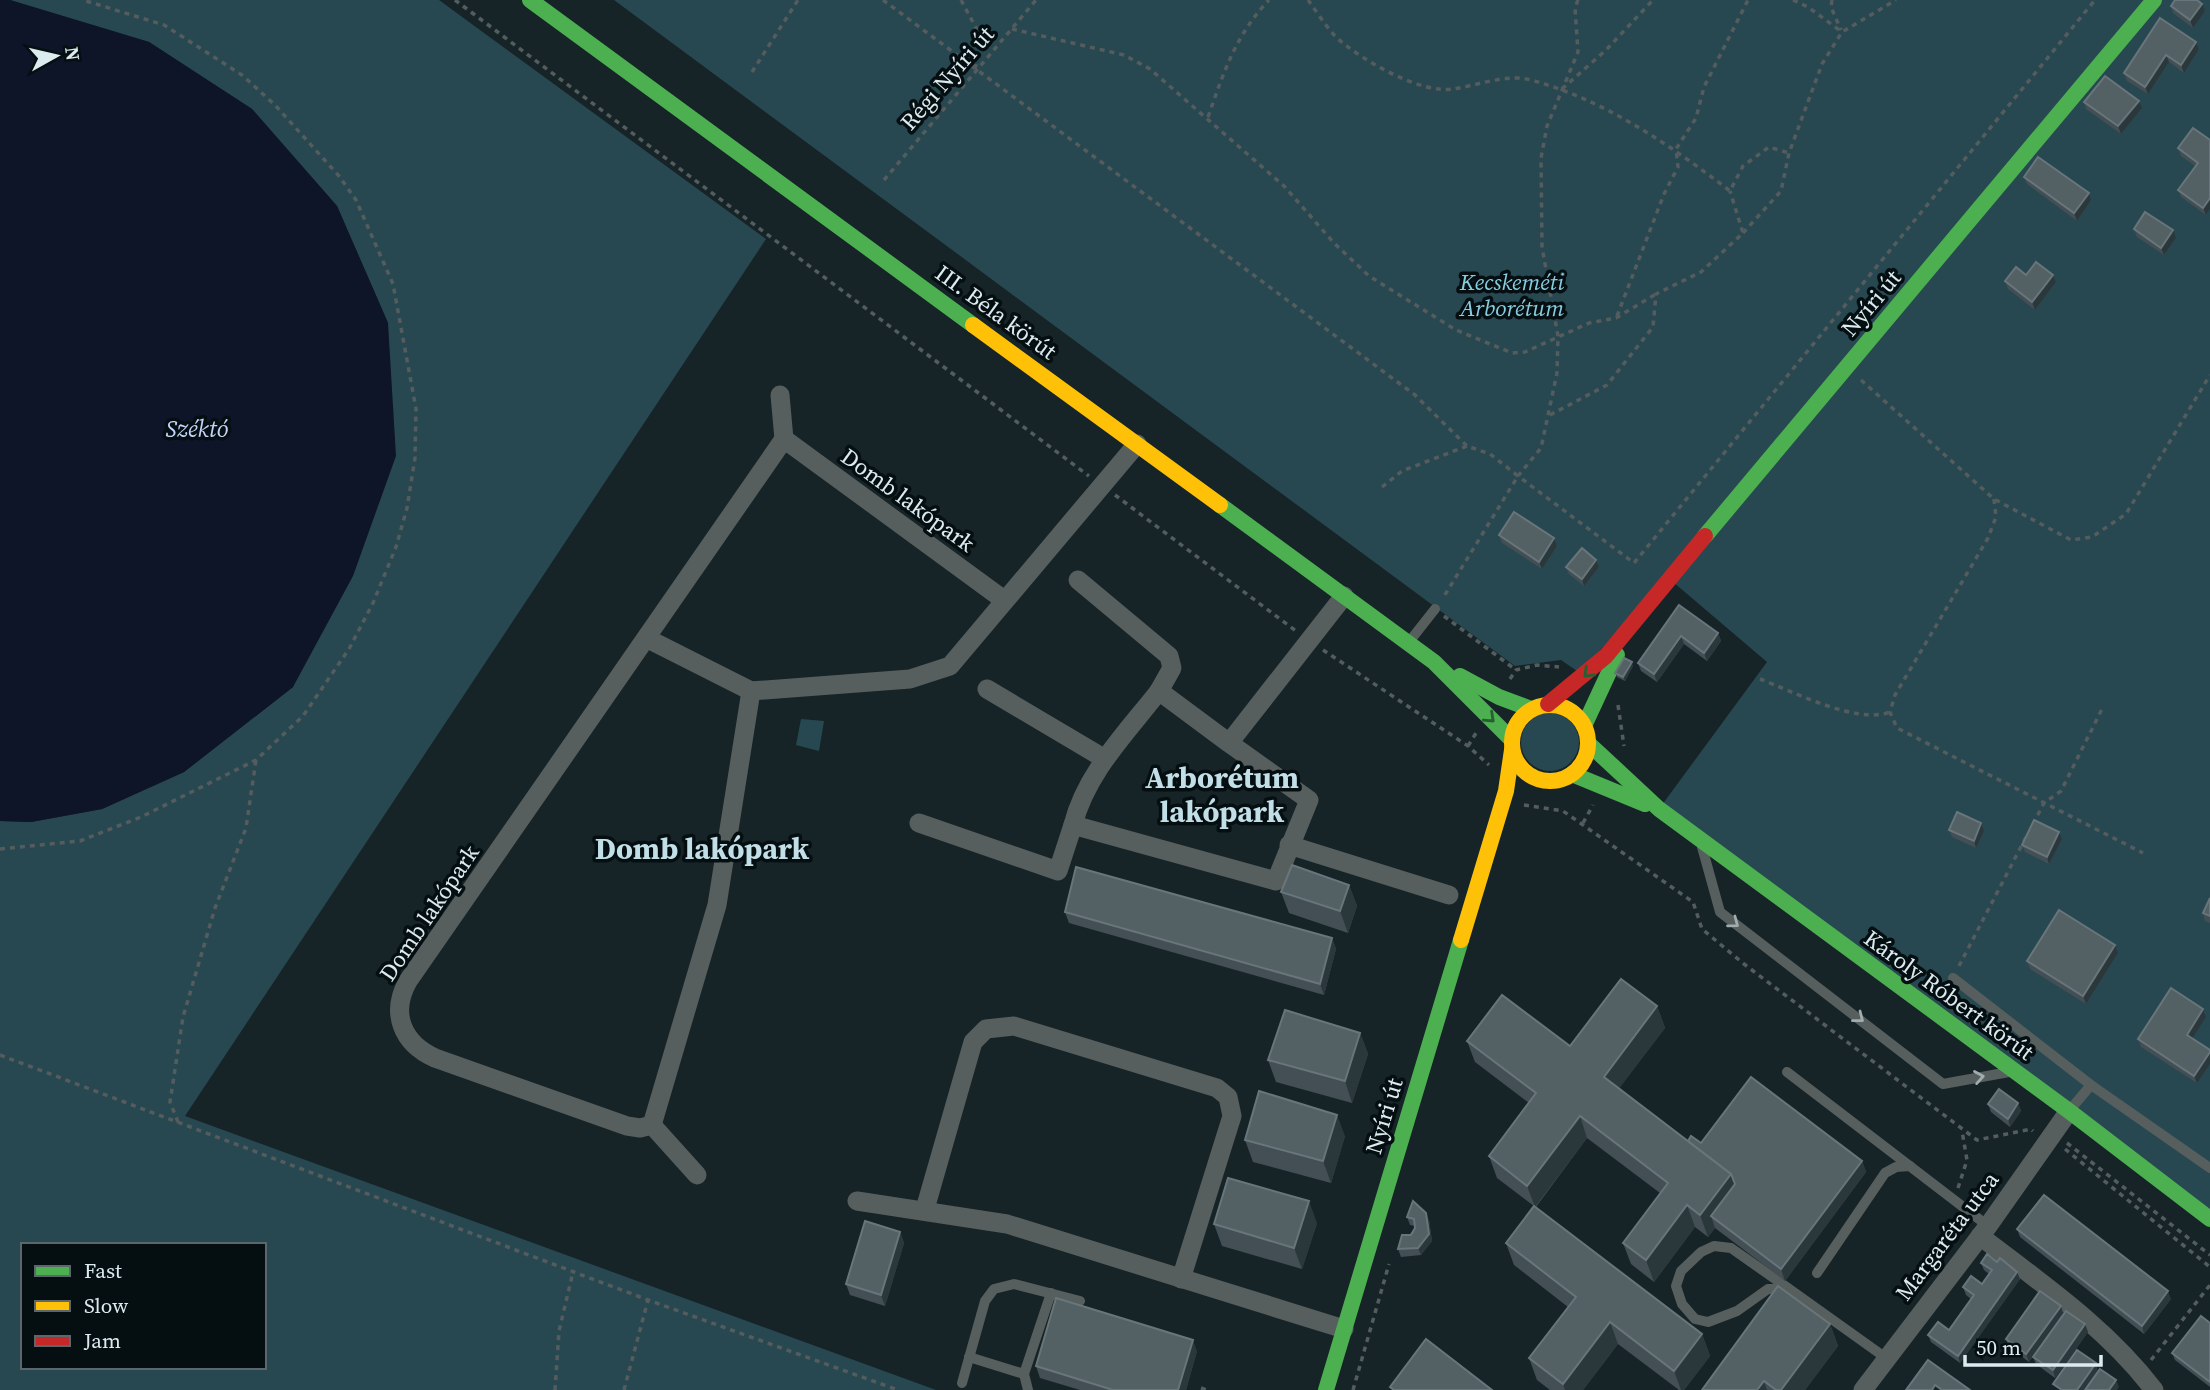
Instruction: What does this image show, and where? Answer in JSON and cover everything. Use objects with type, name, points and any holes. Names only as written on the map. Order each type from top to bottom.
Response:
[{"type":"street","name":"III. Béla körút","points":[[530,0],[1434,662],[1499,697],[1531,709]]},
{"type":"street","name":"Nyíri út","points":[[1548,704],[1583,680],[1625,637],[1686,558],[2154,0]]},
{"type":"street","points":[[780,395],[784,439]]},
{"type":"street","name":"Domb lakópark","points":[[652,1125],[640,1128],[628,1126],[435,1058],[408,1039],[398,1012],[402,991],[784,439],[1004,600]]},
{"type":"street","points":[[648,639],[751,691],[910,679],[942,671],[959,657],[1137,443]]},
{"type":"street","points":[[919,823],[1058,871],[1079,802],[1105,759],[1159,691],[1172,668],[1169,656],[1077,580]]},
{"type":"street","points":[[1229,743],[1344,596]]},
{"type":"street","name":"Nyíri út","points":[[1584,726],[1625,637]]},
{"type":"street","name":"III. Béla körút","points":[[1434,662],[1511,744]]},
{"type":"street","points":[[987,689],[1105,759]]},
{"type":"street","points":[[697,1175],[652,1125],[717,905],[751,691]]},
{"type":"street","points":[[1073,825],[1276,881],[1309,800],[1159,691]]},
{"type":"street","points":[[1548,704],[1570,710],[1584,726],[1588,743],[1581,766],[1572,774],[1563,779],[1544,781],[1523,771],[1511,744],[1521,716],[1531,709],[1548,704]]},
{"type":"street","name":"Károly Róbert körút","points":[[1588,743],[1659,810],[2069,1111],[2210,1219]]},
{"type":"street","name":"Nyíri út","points":[[1326,1390],[1506,791],[1511,744]]},
{"type":"street","name":"Károly Róbert körút","points":[[1572,774],[1659,810]]},
{"type":"street","name":"Nyíri út","points":[[1487,855],[1525,802],[1544,781]]},
{"type":"street","points":[[1289,845],[1449,895]]},
{"type":"street","points":[[925,1209],[974,1042],[986,1029],[1014,1027],[1217,1088],[1228,1097],[1232,1116],[1181,1279]]},
{"type":"street","name":"Margaréta utca","points":[[1863,1390],[1984,1231],[2056,1144],[2069,1111]]},
{"type":"street","points":[[857,1201],[925,1209],[1007,1224],[1344,1329]]},
{"type":"street","points":[[1984,1231],[2082,1315],[2141,1372],[2154,1390]]},
{"type":"lane","points":[[1408,643],[1436,609]]},
{"type":"lane","points":[[1700,840],[1720,912],[1943,1084],[2014,1071]]},
{"type":"lane","points":[[1953,978],[2091,1085],[2210,1168]]},
{"type":"lane","points":[[1787,1072],[1953,1199],[1984,1231]]},
{"type":"lane","points":[[2069,1111],[2091,1085]]},
{"type":"lane","points":[[1817,1273],[1885,1173],[1896,1167],[1910,1166]]},
{"type":"lane","points":[[1788,1288],[1768,1289],[1737,1311],[1708,1322],[1695,1319],[1682,1304],[1676,1286],[1681,1271],[1690,1260],[1714,1246],[1731,1248],[1788,1288],[1886,1358]]},
{"type":"lane","points":[[962,1383],[985,1301],[994,1289],[1014,1284],[1080,1301]]},
{"type":"lane","points":[[1028,1390],[1024,1374],[1051,1293]]},
{"type":"lane","points":[[969,1357],[1024,1374]]},
{"type":"path","points":[[0,849],[80,841],[141,817],[256,760],[303,716],[349,649],[373,603],[396,547],[407,509],[415,458],[416,409],[396,295],[377,242],[356,200],[314,146],[242,75],[164,25],[83,0]]},
{"type":"path","points":[[456,0],[1308,640],[1468,746]]},
{"type":"path","points":[[752,72],[798,0]]},
{"type":"path","points":[[883,0],[975,71],[1415,395],[1467,446],[1490,454],[1634,563],[2095,0]]},
{"type":"path","points":[[961,0],[982,39],[975,71]]},
{"type":"path","name":"Régi Nyíri út","points":[[884,180],[1036,0]]},
{"type":"path","points":[[1208,118],[1232,50],[1255,14],[1269,0]]},
{"type":"path","points":[[1308,0],[1338,38],[1406,82],[1428,89],[1448,90],[1510,77],[1529,79],[1595,104],[1676,149],[1730,191],[1743,233]]},
{"type":"path","points":[[1516,670],[1436,609],[1518,476],[1541,448],[1550,415],[1558,373],[1558,336],[1542,247],[1539,202],[1543,148],[1561,90],[1578,52],[1575,8],[1578,0]]},
{"type":"path","points":[[1561,90],[1606,50],[1653,0]]},
{"type":"path","points":[[1616,318],[1664,194],[1678,167],[1676,149],[1696,118],[1704,87],[1748,0]]},
{"type":"path","points":[[1793,0],[1808,7],[1842,32]]},
{"type":"path","points":[[1832,0],[1831,7],[1842,32]]},
{"type":"path","points":[[1012,29],[1124,55],[1150,69],[1284,186],[1334,243],[1369,276],[1455,330],[1512,353],[1525,352],[1589,323],[1616,318],[1701,271],[1743,233],[1781,191],[1789,153],[1822,64],[1842,32],[1895,0]]},
{"type":"path","points":[[1730,191],[1743,166],[1769,147],[1789,153]]},
{"type":"path","points":[[1550,415],[1607,385],[1653,327],[1656,294]]},
{"type":"path","points":[[1847,367],[1994,499],[2051,532],[2071,540],[2092,537],[2126,514],[2210,375]]},
{"type":"path","points":[[1382,487],[1402,471],[1467,446]]},
{"type":"path","points":[[1994,499],[1996,517],[1988,538],[1895,695],[1890,712],[1896,728],[1919,742],[2143,853]]},
{"type":"path","points":[[1760,679],[1850,712],[1870,717],[1890,712]]},
{"type":"path","points":[[1953,978],[2044,803],[2061,791],[2103,707]]},
{"type":"path","points":[[178,1122],[170,1102],[183,1017],[215,908],[246,828],[256,760]]},
{"type":"path","points":[[1525,802],[1563,811],[1693,902],[1702,929],[1712,938],[1977,1140],[2031,1129],[2056,1144],[2210,1267]]},
{"type":"path","points":[[0,1055],[648,1300],[898,1390]]},
{"type":"path","points":[[1953,1199],[1967,1160],[1962,1129]]},
{"type":"path","points":[[2056,1144],[2068,1143],[2210,1255]]},
{"type":"path","points":[[555,1390],[559,1331],[573,1272]]},
{"type":"path","points":[[2141,1372],[2210,1285]]},
{"type":"path","points":[[624,1390],[648,1300]]},
{"type":"green space","points":[[10,0],[439,0],[766,239],[185,1116],[936,1390],[0,1390],[0,821],[31,822],[102,809],[184,772],[293,687],[388,323],[337,206],[252,109],[149,42]]},
{"type":"green space","name":"Kecskeméti Arborétum","points":[[614,0],[2210,0],[2210,1219],[1659,809],[1767,662],[1666,576],[1580,673],[1561,660],[1515,666]]},
{"type":"green space","points":[[1544,713],[1556,713],[1571,721],[1579,736],[1579,748],[1571,763],[1556,771],[1544,771],[1529,763],[1521,748],[1521,736],[1529,721]]},
{"type":"green space","points":[[801,719],[824,721],[819,751],[796,745]]},
{"type":"water","name":"Széktó","points":[[0,0],[10,0],[149,42],[252,109],[337,206],[388,323],[396,456],[353,576],[293,687],[184,772],[102,809],[31,822],[0,821]]},
{"type":"building","points":[[2175,0],[2197,0],[2202,4],[2190,20],[2171,6]]},
{"type":"building","points":[[2160,18],[2196,42],[2181,65],[2166,55],[2145,87],[2124,73]]},
{"type":"building","points":[[2105,76],[2139,101],[2118,126],[2084,102]]},
{"type":"building","points":[[2193,128],[2210,140],[2210,198],[2203,208],[2178,190],[2198,163],[2178,148]]},
{"type":"building","points":[[2038,157],[2089,193],[2074,213],[2024,177]]},
{"type":"building","points":[[2145,212],[2173,230],[2161,248],[2134,229]]},
{"type":"building","points":[[2036,262],[2053,275],[2032,302],[2005,281],[2016,267],[2026,275]]},
{"type":"building","points":[[1514,512],[1554,538],[1539,562],[1499,535]]},
{"type":"building","points":[[1582,548],[1596,560],[1582,579],[1566,567]]},
{"type":"building","points":[[1679,605],[1718,633],[1704,653],[1681,636],[1654,674],[1638,663]]},
{"type":"building","points":[[1624,658],[1632,662],[1623,677],[1615,673]]},
{"type":"building","points":[[1957,812],[1981,823],[1974,841],[1949,830]]},
{"type":"building","points":[[2034,820],[2059,832],[2047,857],[2022,845]]},
{"type":"building","points":[[1292,865],[1349,885],[1340,911],[1281,892]]},
{"type":"building","points":[[1076,867],[1332,938],[1320,984],[1065,912]]},
{"type":"building","points":[[2210,898],[2210,916],[2203,913]]},
{"type":"building","points":[[2059,910],[2115,945],[2083,996],[2027,961]]},
{"type":"building","points":[[1621,979],[1657,1006],[1604,1077],[1731,1174],[1700,1215],[1687,1205],[1646,1260],[1623,1243],[1668,1183],[1580,1116],[1527,1186],[1489,1156],[1536,1093],[1467,1041],[1502,995],[1570,1046]]},
{"type":"building","points":[[2171,988],[2203,1009],[2187,1035],[2210,1052],[2194,1076],[2138,1039]]},
{"type":"building","points":[[1285,1010],[1360,1033],[1345,1081],[1268,1060]]},
{"type":"building","points":[[1751,1077],[1862,1161],[1781,1269],[1711,1216],[1735,1184],[1731,1174],[1688,1141],[1691,1136],[1701,1143]]},
{"type":"building","points":[[1999,1089],[2018,1103],[2008,1119],[1988,1104]]},
{"type":"building","points":[[1259,1091],[1337,1115],[1323,1161],[1245,1140]]},
{"type":"building","points":[[1228,1178],[1309,1201],[1294,1248],[1214,1224]]},
{"type":"building","points":[[2044,1195],[2168,1291],[2142,1326],[2017,1229]]},
{"type":"building","points":[[1413,1201],[1426,1213],[1429,1234],[1418,1248],[1398,1249],[1402,1235],[1411,1235],[1415,1228],[1414,1219],[1407,1217]]},
{"type":"building","points":[[1534,1206],[1702,1334],[1674,1371],[1610,1322],[1563,1384],[1529,1358],[1576,1297],[1506,1243]]},
{"type":"building","points":[[865,1221],[900,1232],[881,1295],[846,1284]]},
{"type":"building","points":[[1987,1254],[1997,1262],[2000,1258],[2017,1272],[1958,1356],[1928,1335],[1938,1322],[1949,1330],[1974,1295],[1963,1287],[1971,1276],[1982,1284],[1992,1270],[1981,1263]]},
{"type":"building","points":[[1778,1286],[1830,1324],[1781,1390],[1776,1390],[1764,1381],[1757,1390],[1702,1390]]},
{"type":"building","points":[[2040,1291],[2061,1306],[2026,1354],[2006,1339]]},
{"type":"building","points":[[1056,1298],[1193,1340],[1178,1390],[1113,1390],[1036,1366]]},
{"type":"building","points":[[2066,1311],[2085,1324],[2053,1370],[2033,1357]]},
{"type":"building","points":[[2201,1316],[2210,1323],[2210,1382],[2172,1353]]},
{"type":"building","points":[[1426,1339],[1492,1390],[1394,1390],[1390,1387]]},
{"type":"building","points":[[2077,1350],[2096,1363],[2077,1390],[2062,1390],[2053,1384]]},
{"type":"building","points":[[1928,1360],[1970,1390],[1942,1390],[1935,1385],[1932,1390],[1906,1390]]},
{"type":"building","points":[[2100,1369],[2116,1380],[2109,1390],[2085,1390]]},
{"type":"traffic: fast","points":[[530,0],[973,325]]},
{"type":"traffic: fast","points":[[1705,536],[2154,0]]},
{"type":"traffic: fast","points":[[1220,505],[1434,662],[1511,739]]},
{"type":"traffic: fast","points":[[1584,726],[1617,655]]},
{"type":"traffic: fast","points":[[1460,676],[1499,697],[1531,709]]},
{"type":"traffic: fast","points":[[1588,743],[1659,809],[2069,1111],[2210,1219]]},
{"type":"traffic: fast","points":[[1572,774],[1645,804]]},
{"type":"traffic: fast","points":[[1326,1390],[1461,940]]},
{"type":"traffic: slow","points":[[973,325],[1220,505]]},
{"type":"traffic: slow","points":[[1543,705],[1557,705],[1571,711],[1582,722],[1588,743],[1585,758],[1577,770],[1557,781],[1543,781],[1529,775],[1518,764],[1512,750],[1512,736],[1518,722],[1529,711],[1543,705]]},
{"type":"traffic: slow","points":[[1461,940],[1506,791],[1512,750]]},
{"type":"traffic: jam","points":[[1548,704],[1606,656],[1705,536]]},
{"type":"district","name":"Arborétum lakópark","points":[[1222,794]]},
{"type":"district","name":"Domb lakópark","points":[[702,848]]}]
